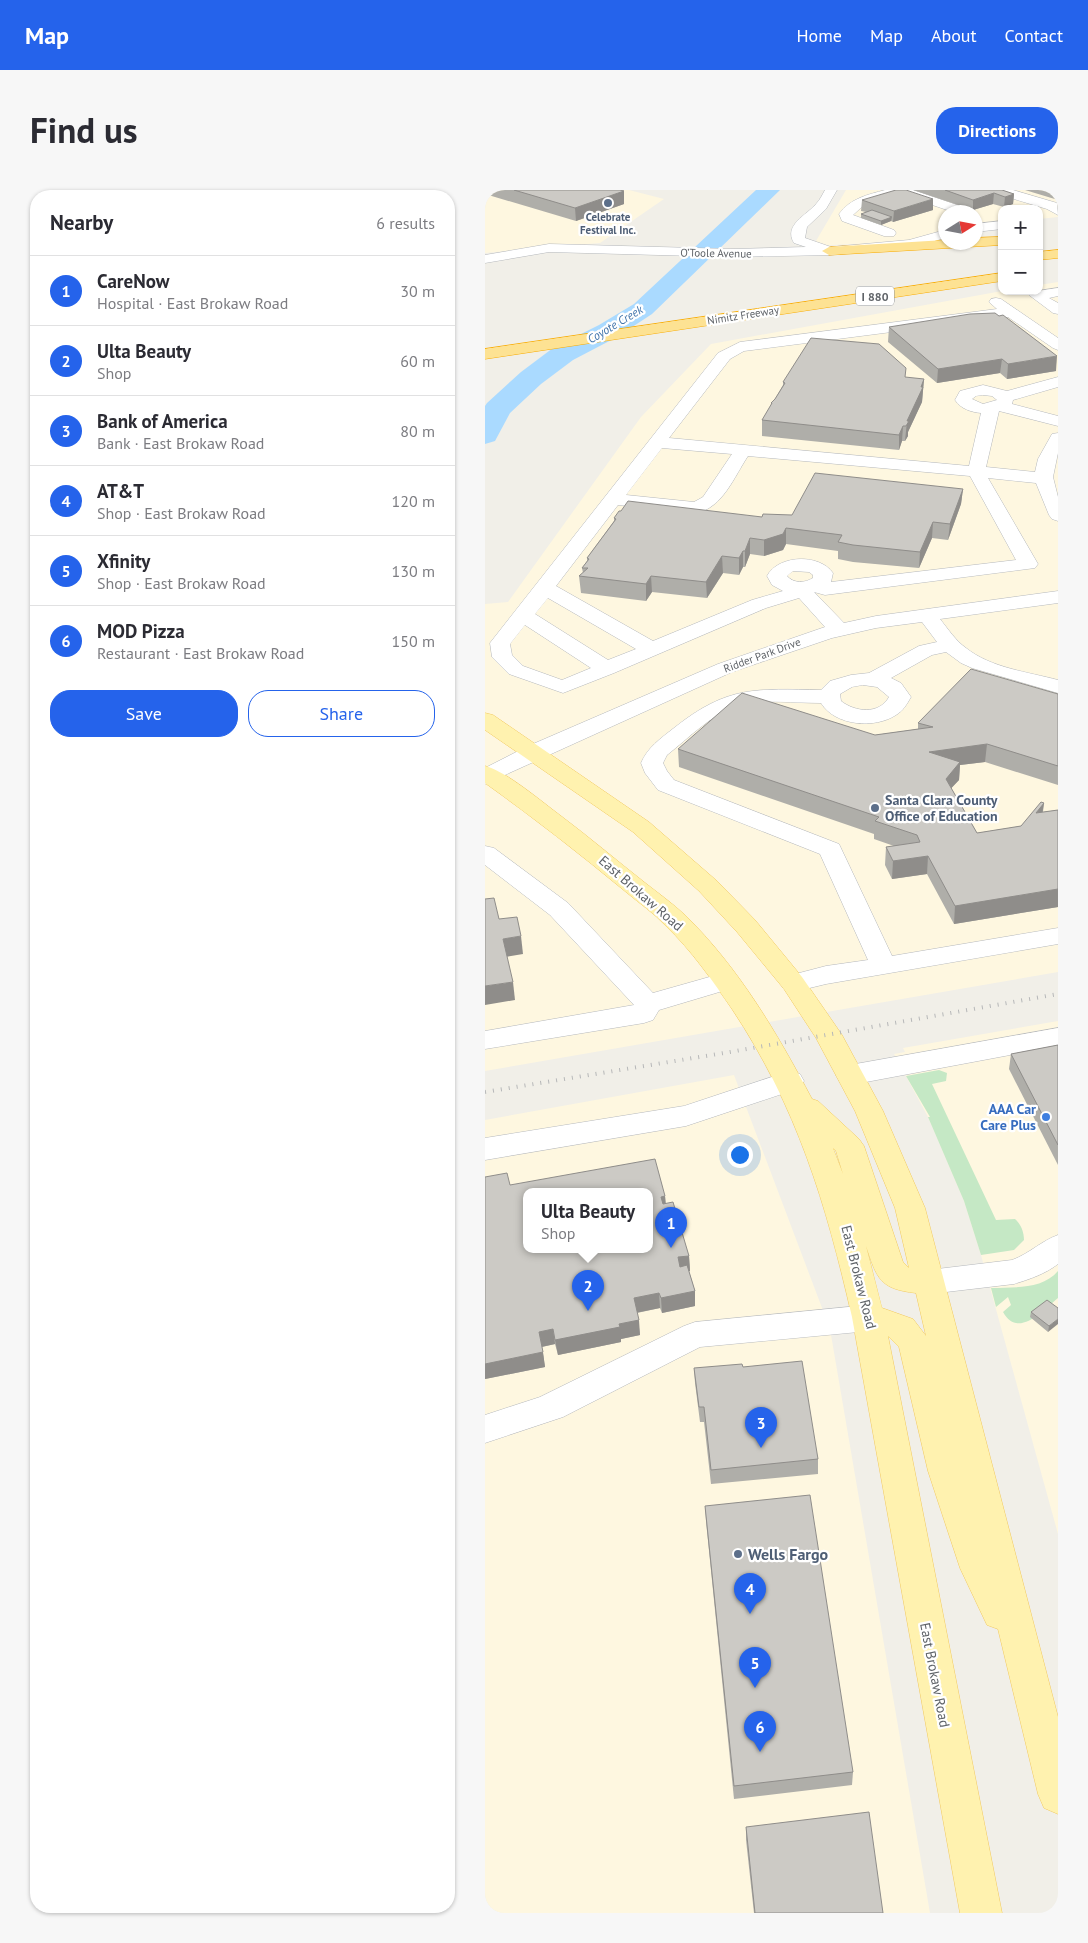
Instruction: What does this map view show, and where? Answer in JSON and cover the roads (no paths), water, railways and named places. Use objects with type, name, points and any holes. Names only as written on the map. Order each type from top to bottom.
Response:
[{"type":"highway","points":[[829,251],[998,241]]},
{"type":"highway","points":[[1043,256],[1058,254]]},
{"type":"highway","name":"Nimitz Freeway","points":[[485,356],[749,307],[998,277]]},
{"type":"highway","name":"Nimitz Freeway","points":[[720,304],[749,307]]},
{"type":"main road","points":[[485,720],[641,828],[708,886],[746,926],[793,983],[828,1035],[850,1075],[869,1111],[911,1208],[1058,1794]]},
{"type":"main road","name":"East Brokaw Road","points":[[486,775],[589,848],[679,924],[727,982],[770,1045],[795,1090],[823,1153],[841,1209],[869,1318],[916,1576],[981,1913]]},
{"type":"main road","points":[[795,1090],[849,1146],[889,1268],[900,1279],[929,1282]]},
{"type":"main road","points":[[869,1318],[895,1323],[908,1332],[915,1346],[945,1472],[978,1568],[1026,1667]]},
{"type":"street","points":[[829,251],[799,240],[797,229],[822,206],[831,190]]},
{"type":"street","points":[[889,233],[847,218],[846,214],[859,202],[900,190],[944,205]]},
{"type":"street","points":[[999,190],[1054,214]]},
{"type":"street","points":[[983,227],[998,225]]},
{"type":"street","name":"O’Toole Avenue","points":[[485,259],[549,248],[770,253],[829,251],[910,244],[938,236]]},
{"type":"street","points":[[1000,403],[976,472],[1027,564],[812,588],[759,604],[563,687],[515,670],[502,657],[500,643],[545,588],[724,356],[731,350],[741,347],[1011,312],[1058,345]]},
{"type":"street","points":[[1000,403],[1058,382]]},
{"type":"street","points":[[1000,403],[1058,414]]},
{"type":"street","points":[[1000,403],[1058,421]]},
{"type":"street","points":[[1058,438],[1045,461],[1043,478],[1048,498],[1058,515]]},
{"type":"street","points":[[657,442],[1043,478]]},
{"type":"street","points":[[613,499],[697,508],[710,501],[743,450]]},
{"type":"street","points":[[545,588],[652,649]]},
{"type":"street","points":[[812,588],[848,628]]},
{"type":"street","name":"Ridder Park Drive","points":[[486,775],[533,752],[725,668],[785,646],[848,628],[1058,597]]},
{"type":"street","points":[[523,615],[607,669]]},
{"type":"street","points":[[927,615],[948,647],[960,654],[983,665],[1058,687]]},
{"type":"street","points":[[882,683],[900,697],[898,704],[891,711],[879,715],[852,715],[840,711],[832,704],[829,697],[831,690],[839,684],[850,680],[882,683],[946,657],[948,647]]},
{"type":"street","points":[[829,697],[750,698],[726,703],[714,709],[657,752],[652,762],[655,773],[666,785],[830,849],[883,965]]},
{"type":"street","points":[[485,853],[559,909],[648,1004]]},
{"type":"street","points":[[793,983],[826,974],[1058,936]]},
{"type":"street","points":[[648,1004],[727,982]]},
{"type":"street","points":[[485,1040],[644,1014],[648,1004]]},
{"type":"street","points":[[850,1075],[1058,1037]]},
{"type":"street","points":[[485,1149],[686,1116],[795,1090]]},
{"type":"street","points":[[929,1282],[1014,1272],[1036,1264],[1058,1247]]},
{"type":"street","points":[[485,1430],[551,1407],[695,1335],[869,1318]]},
{"type":"waterway","name":"Coyote Creek","points":[[485,435],[497,409],[531,378],[563,354],[608,331],[643,309],[769,190]]},
{"type":"railway","points":[[485,1092],[730,1052],[1058,994]]},
{"type":"place","name":"Celebrate Festival Inc.","points":[[608,203]]},
{"type":"place","name":"Santa Clara County Office of Education","points":[[875,808]]},
{"type":"place","name":"AAA Car Care Plus","points":[[1046,1117]]},
{"type":"place","name":"CareNow","points":[[671,1248]]},
{"type":"place","name":"Ulta Beauty","points":[[588,1311]]},
{"type":"place","name":"Bank of America","points":[[761,1448]]},
{"type":"place","name":"Wells Fargo","points":[[738,1554]]},
{"type":"place","name":"AT&T","points":[[750,1614]]},
{"type":"place","name":"Xfinity","points":[[755,1688]]},
{"type":"place","name":"MOD Pizza","points":[[760,1752]]}]
